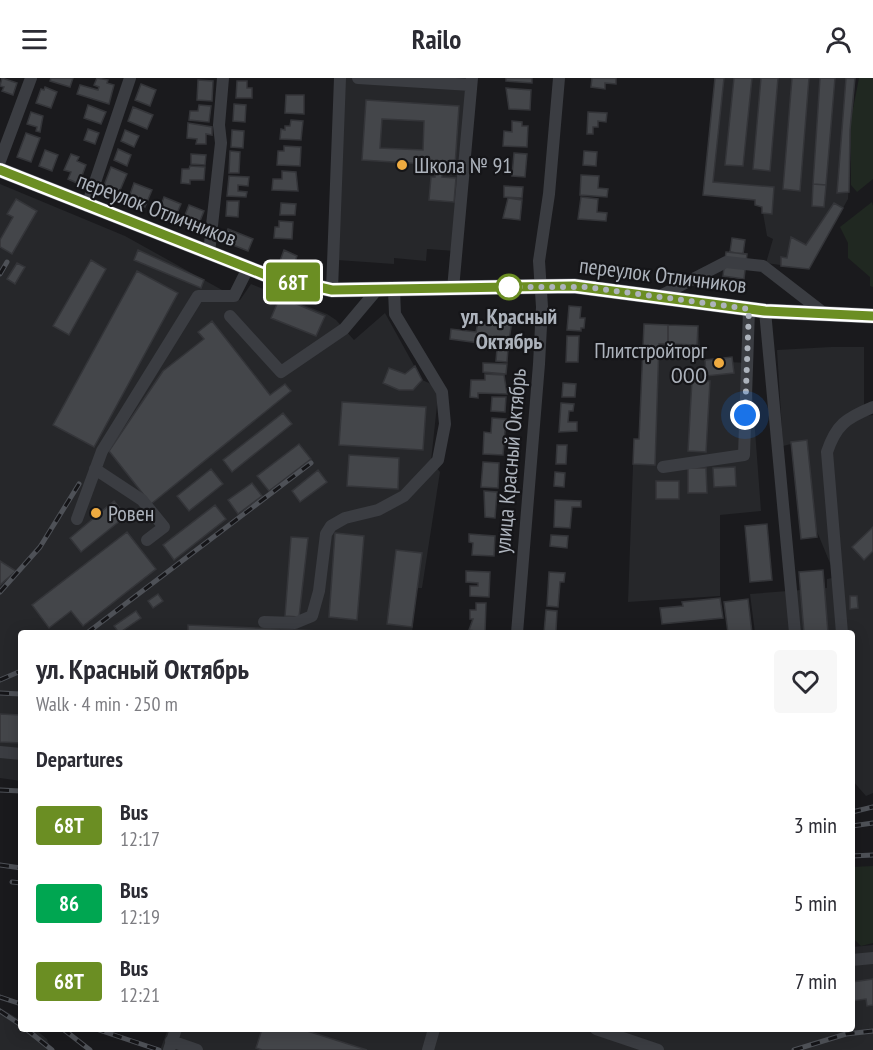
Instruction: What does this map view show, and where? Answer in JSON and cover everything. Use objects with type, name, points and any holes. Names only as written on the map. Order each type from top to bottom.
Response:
[{"type":"main road","name":"переулок Отличников","points":[[0,170],[248,268],[300,284],[332,290],[586,287],[765,311],[873,316]]},
{"type":"street","points":[[0,161],[31,78]]},
{"type":"street","points":[[87,206],[130,78]]},
{"type":"street","points":[[208,253],[221,143],[219,125],[223,78]]},
{"type":"street","points":[[332,290],[340,78]]},
{"type":"street","points":[[358,78],[472,82],[453,289]]},
{"type":"street","name":"улица Красный Октябрь","points":[[517,630],[539,364],[541,286],[539,261],[549,194],[559,78]]},
{"type":"street","points":[[660,296],[726,262],[763,266],[826,315]]},
{"type":"street","points":[[77,519],[102,451],[198,296],[234,296],[248,268]]},
{"type":"street","points":[[264,622],[295,623],[312,616],[319,591],[326,534],[331,526],[345,518],[378,510],[404,496],[438,460],[445,424],[442,392],[395,314],[394,290]]},
{"type":"street","points":[[230,316],[281,372],[344,329],[376,291]]},
{"type":"street","points":[[663,467],[744,455],[749,309]]},
{"type":"street","points":[[765,311],[795,630]]},
{"type":"street","points":[[842,630],[827,452],[834,432],[850,417],[873,407]]},
{"type":"street","points":[[96,469],[142,500],[165,527],[147,540]]},
{"type":"street","points":[[0,752],[18,754]]},
{"type":"street","points":[[855,960],[873,958]]},
{"type":"street","points":[[428,1050],[433,1032]]},
{"type":"street","points":[[605,1032],[658,1050]]},
{"type":"street","points":[[170,1046],[198,1050]]},
{"type":"shaded area","name":"Школа № 91","points":[[345,78],[475,78],[455,251],[427,249],[426,261],[394,258],[394,264],[337,260]]},
{"type":"shaded area","points":[[715,78],[855,78],[848,199],[809,269],[766,263],[773,239],[767,236],[762,207],[755,205],[755,200],[703,195]]},
{"type":"shaded area","points":[[859,78],[873,78],[873,179],[857,192],[851,185],[851,119]]},
{"type":"shaded area","points":[[0,184],[125,236],[240,300],[251,284],[327,314],[336,320],[354,340],[385,313],[422,380],[434,385],[438,396],[431,461],[440,472],[422,588],[417,588],[412,630],[18,630],[18,781],[0,778]]},
{"type":"shaded area","points":[[872,202],[873,287],[870,286],[870,277],[848,258],[848,243],[840,227]]},
{"type":"shaded area","points":[[644,324],[698,326],[701,356],[706,361],[750,363],[761,511],[720,515],[720,596],[628,602],[634,439],[639,439]]},
{"type":"shaded area","points":[[864,347],[864,416],[873,415],[873,793],[866,796],[855,783],[855,630],[755,630],[750,594],[827,588],[827,579],[832,578],[832,568],[816,529],[807,440],[783,446],[777,350]]},
{"type":"shaded area","points":[[873,866],[873,943],[861,946],[855,940],[855,867]]},
{"type":"shaded area","points":[[873,945],[873,1050],[160,1050],[167,1032],[855,1032],[855,947]]},
{"type":"shaded area","points":[[0,1008],[18,1018],[18,1032],[39,1032],[47,1039],[51,1050],[0,1050]]},
{"type":"building","points":[[2,78],[17,83],[13,95],[2,91],[4,87],[0,86]]},
{"type":"building","points":[[51,78],[73,78],[70,87],[50,81]]},
{"type":"building","points":[[97,78],[108,80],[107,83],[114,85],[109,104],[77,94],[80,85],[98,90],[99,87],[94,85]]},
{"type":"building","points":[[506,78],[532,78],[532,83],[506,81]]},
{"type":"building","points":[[592,78],[616,78],[616,84],[605,83],[605,89],[591,87]]},
{"type":"building","points":[[715,78],[724,78],[713,182],[774,187],[772,214],[762,213],[762,207],[755,205],[755,200],[703,195]]},
{"type":"building","points":[[734,78],[752,78],[743,166],[725,165]]},
{"type":"building","points":[[761,78],[778,78],[770,171],[753,169]]},
{"type":"building","points":[[792,78],[809,78],[800,191],[783,189]]},
{"type":"building","points":[[820,78],[835,78],[826,185],[813,184]]},
{"type":"building","points":[[846,78],[855,78],[850,130],[849,192],[837,193]]},
{"type":"building","points":[[198,80],[213,81],[212,101],[197,100]]},
{"type":"building","points":[[237,81],[247,81],[247,88],[252,88],[252,98],[236,98]]},
{"type":"building","points":[[141,84],[156,90],[150,106],[135,100]]},
{"type":"building","points":[[45,87],[57,92],[51,108],[36,103],[41,89],[44,90]]},
{"type":"building","points":[[506,88],[531,90],[530,110],[509,109]]},
{"type":"building","points":[[286,95],[304,95],[304,114],[285,113]]},
{"type":"building","points":[[366,100],[459,106],[455,166],[362,160]],"holes":[[[382,119],[424,121],[423,150],[380,148]]]},
{"type":"building","points":[[234,104],[246,105],[245,122],[233,121]]},
{"type":"building","points":[[88,105],[106,112],[101,124],[84,118]]},
{"type":"building","points":[[199,105],[211,106],[209,122],[189,120],[190,111],[198,111]]},
{"type":"building","points":[[133,107],[153,115],[147,129],[128,121]]},
{"type":"building","points":[[31,112],[43,116],[40,132],[36,131],[37,127],[27,124]]},
{"type":"building","points":[[588,112],[607,113],[606,122],[598,121],[598,127],[593,127],[593,134],[587,134]]},
{"type":"building","points":[[291,120],[303,121],[301,140],[280,139],[281,129],[285,130],[285,126],[290,126]]},
{"type":"building","points":[[512,121],[522,122],[522,126],[528,126],[527,147],[503,146],[504,131],[512,132]]},
{"type":"building","points":[[188,123],[212,127],[212,135],[206,134],[206,144],[196,144],[197,139],[187,138]]},
{"type":"building","points":[[88,129],[99,133],[95,144],[84,140]]},
{"type":"building","points":[[125,130],[139,136],[134,147],[121,141]]},
{"type":"building","points":[[232,130],[244,131],[243,148],[231,147]]},
{"type":"building","points":[[26,133],[40,138],[31,162],[17,157]]},
{"type":"building","points":[[284,146],[301,147],[300,166],[277,165],[278,151],[284,151]]},
{"type":"building","points":[[118,149],[131,155],[127,166],[114,160]]},
{"type":"building","points":[[45,150],[58,155],[52,171],[39,166]]},
{"type":"building","points":[[230,151],[240,152],[239,173],[229,173]]},
{"type":"building","points":[[584,151],[597,152],[596,166],[583,165]]},
{"type":"building","points":[[514,153],[527,154],[525,177],[512,176]]},
{"type":"building","points":[[71,154],[79,157],[77,161],[86,165],[79,184],[68,179],[71,172],[64,170]]},
{"type":"building","points":[[191,154],[206,155],[205,165],[191,164]]},
{"type":"building","points":[[436,165],[443,165],[442,177],[456,178],[454,202],[429,200],[431,177],[435,177]]},
{"type":"building","points":[[190,166],[205,167],[204,180],[190,180],[190,184],[181,183],[182,169],[189,169]]},
{"type":"building","points":[[111,167],[127,174],[118,195],[103,188]]},
{"type":"building","points":[[282,171],[296,172],[298,191],[272,190],[273,179],[282,179]]},
{"type":"building","points":[[581,175],[599,176],[598,188],[608,189],[607,197],[580,195]]},
{"type":"building","points":[[229,176],[249,177],[248,186],[238,185],[238,191],[247,192],[246,197],[227,196]]},
{"type":"building","points":[[134,183],[152,190],[145,207],[128,200]]},
{"type":"building","points":[[813,184],[826,185],[824,207],[812,206]]},
{"type":"building","points":[[504,186],[523,187],[522,198],[504,197]]},
{"type":"building","points":[[164,197],[181,204],[175,218],[159,211]]},
{"type":"building","points":[[581,197],[598,199],[597,212],[607,213],[606,221],[578,219]]},
{"type":"building","points":[[508,198],[522,200],[520,220],[503,218]]},
{"type":"building","points":[[16,199],[37,211],[12,254],[0,247],[0,240],[13,217],[7,214]]},
{"type":"building","points":[[227,201],[239,201],[238,217],[226,216]]},
{"type":"building","points":[[281,203],[296,204],[295,215],[280,215]]},
{"type":"building","points":[[834,203],[843,208],[809,269],[781,266],[781,257],[787,258],[791,237],[806,245]]},
{"type":"building","points":[[189,205],[204,211],[198,226],[183,220]]},
{"type":"building","points":[[279,221],[293,222],[292,239],[274,238],[275,227],[279,227]]},
{"type":"building","points":[[228,229],[253,239],[248,251],[223,241]]},
{"type":"building","points":[[732,238],[745,240],[743,254],[730,252]]},
{"type":"building","points":[[138,250],[204,280],[201,288],[134,260]]},
{"type":"building","points":[[284,250],[297,256],[293,267],[280,261]]},
{"type":"building","points":[[726,252],[747,254],[744,279],[723,276]]},
{"type":"building","points":[[91,260],[106,269],[69,335],[53,326]]},
{"type":"building","points":[[17,263],[25,267],[15,284],[7,279]]},
{"type":"building","points":[[137,271],[178,293],[94,447],[53,425]]},
{"type":"building","points":[[280,297],[325,316],[316,336],[271,318]]},
{"type":"building","points":[[569,306],[581,307],[580,318],[585,318],[584,328],[581,328],[581,331],[567,330]]},
{"type":"building","points":[[499,312],[513,314],[508,347],[450,339],[451,329],[476,332],[478,322],[498,324]]},
{"type":"building","points":[[212,321],[270,395],[285,384],[291,391],[151,504],[109,451],[163,371],[204,339],[198,332]]},
{"type":"building","points":[[644,324],[668,325],[668,344],[659,344],[655,465],[633,464],[634,439],[639,439]]},
{"type":"building","points":[[668,325],[698,326],[697,345],[668,344]]},
{"type":"building","points":[[567,336],[579,336],[578,362],[566,362]]},
{"type":"building","points":[[497,348],[508,349],[507,362],[496,361]]},
{"type":"building","points":[[732,357],[734,373],[706,376],[705,360]]},
{"type":"building","points":[[483,363],[507,364],[506,374],[483,372]]},
{"type":"building","points":[[415,366],[422,380],[413,390],[399,390],[383,383],[389,368],[405,374]]},
{"type":"building","points":[[485,374],[504,375],[507,394],[478,393],[478,398],[470,397],[471,380],[485,380]]},
{"type":"building","points":[[692,380],[710,381],[706,452],[688,451]]},
{"type":"building","points":[[563,383],[576,384],[575,397],[562,397]]},
{"type":"building","points":[[492,397],[506,397],[505,412],[491,411]]},
{"type":"building","points":[[342,402],[426,407],[423,450],[339,445]]},
{"type":"building","points":[[561,403],[574,404],[573,411],[569,411],[568,422],[577,422],[577,431],[559,432]]},
{"type":"building","points":[[283,413],[292,424],[232,472],[223,460]]},
{"type":"building","points":[[492,418],[506,419],[503,455],[483,454],[484,432],[491,433]]},
{"type":"building","points":[[807,440],[817,537],[801,539],[791,442]]},
{"type":"building","points":[[299,444],[311,459],[269,491],[257,476]]},
{"type":"building","points":[[557,445],[567,445],[566,464],[556,464]]},
{"type":"building","points":[[349,455],[399,458],[398,489],[347,486]]},
{"type":"building","points":[[483,462],[499,463],[498,488],[481,487]]},
{"type":"building","points":[[735,467],[736,486],[714,487],[713,468]]},
{"type":"building","points":[[688,468],[706,468],[707,493],[688,493]]},
{"type":"building","points":[[211,469],[223,484],[189,511],[177,496]]},
{"type":"building","points":[[318,470],[327,482],[300,502],[292,491]]},
{"type":"building","points":[[555,472],[565,473],[564,487],[554,486]]},
{"type":"building","points":[[656,481],[679,481],[679,499],[656,499]]},
{"type":"building","points":[[252,483],[262,496],[238,514],[228,500]]},
{"type":"building","points":[[484,491],[497,492],[495,518],[485,517]]},
{"type":"building","points":[[555,500],[581,501],[581,507],[572,507],[570,528],[554,527]]},
{"type":"building","points":[[114,501],[126,516],[81,552],[70,538],[95,517],[92,513],[99,507],[102,511]]},
{"type":"building","points":[[215,505],[226,519],[174,560],[163,545]]},
{"type":"building","points":[[767,524],[772,580],[750,582],[745,526]]},
{"type":"building","points":[[873,527],[873,551],[864,560],[852,547]]},
{"type":"building","points":[[127,532],[156,569],[83,626],[71,611],[49,628],[32,605]]},
{"type":"building","points":[[335,533],[364,536],[357,620],[329,617]]},
{"type":"building","points":[[469,534],[495,536],[494,556],[472,555],[473,543],[469,542]]},
{"type":"building","points":[[551,535],[568,536],[567,548],[550,546]]},
{"type":"building","points":[[291,537],[308,538],[299,617],[285,616]]},
{"type":"building","points":[[396,550],[422,553],[412,627],[387,624]]},
{"type":"building","points":[[0,561],[16,571],[0,585]]},
{"type":"building","points":[[823,570],[828,630],[804,630],[799,572]]},
{"type":"building","points":[[466,571],[490,572],[489,597],[470,596],[470,586],[478,586],[478,583],[466,582]]},
{"type":"building","points":[[549,572],[565,573],[564,582],[560,582],[558,607],[547,606]]},
{"type":"building","points":[[158,594],[163,601],[153,608],[148,601]]},
{"type":"building","points":[[850,596],[857,596],[858,608],[850,609]]},
{"type":"building","points":[[720,598],[723,618],[662,624],[660,608],[683,606],[682,602]]},
{"type":"building","points":[[748,599],[752,630],[728,630],[724,602]]},
{"type":"building","points":[[476,603],[486,603],[485,630],[469,630],[473,619],[470,619],[470,610],[476,610]]},
{"type":"building","points":[[546,610],[557,611],[556,630],[544,630]]},
{"type":"building","points":[[136,611],[141,618],[123,630],[117,630],[114,626]]},
{"type":"building","points":[[188,625],[298,630],[188,630]]},
{"type":"building","points":[[0,714],[18,715],[18,743],[0,742]]},
{"type":"building","points":[[873,979],[873,1005],[867,1006],[866,999],[855,1001],[855,982]]},
{"type":"building","points":[[261,1032],[310,1032],[367,1050],[262,1050],[256,1048]]},
{"type":"railway","points":[[0,274],[7,262]]},
{"type":"railway","points":[[91,630],[311,463]]},
{"type":"railway","points":[[0,592],[40,547],[79,484]]},
{"type":"railway","points":[[0,680],[18,672]]},
{"type":"railway","points":[[0,693],[18,694]]},
{"type":"railway","points":[[0,790],[18,791]]},
{"type":"railway","points":[[855,811],[873,807]]},
{"type":"railway","points":[[855,826],[873,823]]},
{"type":"railway","points":[[855,856],[873,855]]},
{"type":"railway","points":[[0,865],[18,868]]},
{"type":"railway","points":[[12,882],[18,883]]},
{"type":"railway","points":[[0,997],[18,1003]]},
{"type":"railway","points":[[0,1011],[18,1023]]},
{"type":"railway","points":[[794,1050],[846,1034],[873,1031]]},
{"type":"railway","points":[[30,1032],[52,1050]]},
{"type":"railway","points":[[67,1032],[90,1050]]},
{"type":"railway","points":[[105,1032],[159,1050]]},
{"type":"bus line","name":"68Т","points":[[0,170],[266,275],[332,290],[386,291],[574,286],[765,311],[873,316]]},
{"type":"place","name":"Школа № 91","points":[[402,165]]},
{"type":"place","name":"ул. Красный Октябрь","points":[[509,287]]},
{"type":"place","name":"Плитстройторг ООО","points":[[719,363]]},
{"type":"place","name":"Ровен","points":[[96,513]]},
{"type":"route","points":[[509,287],[586,287],[749,309],[745,415]]}]
